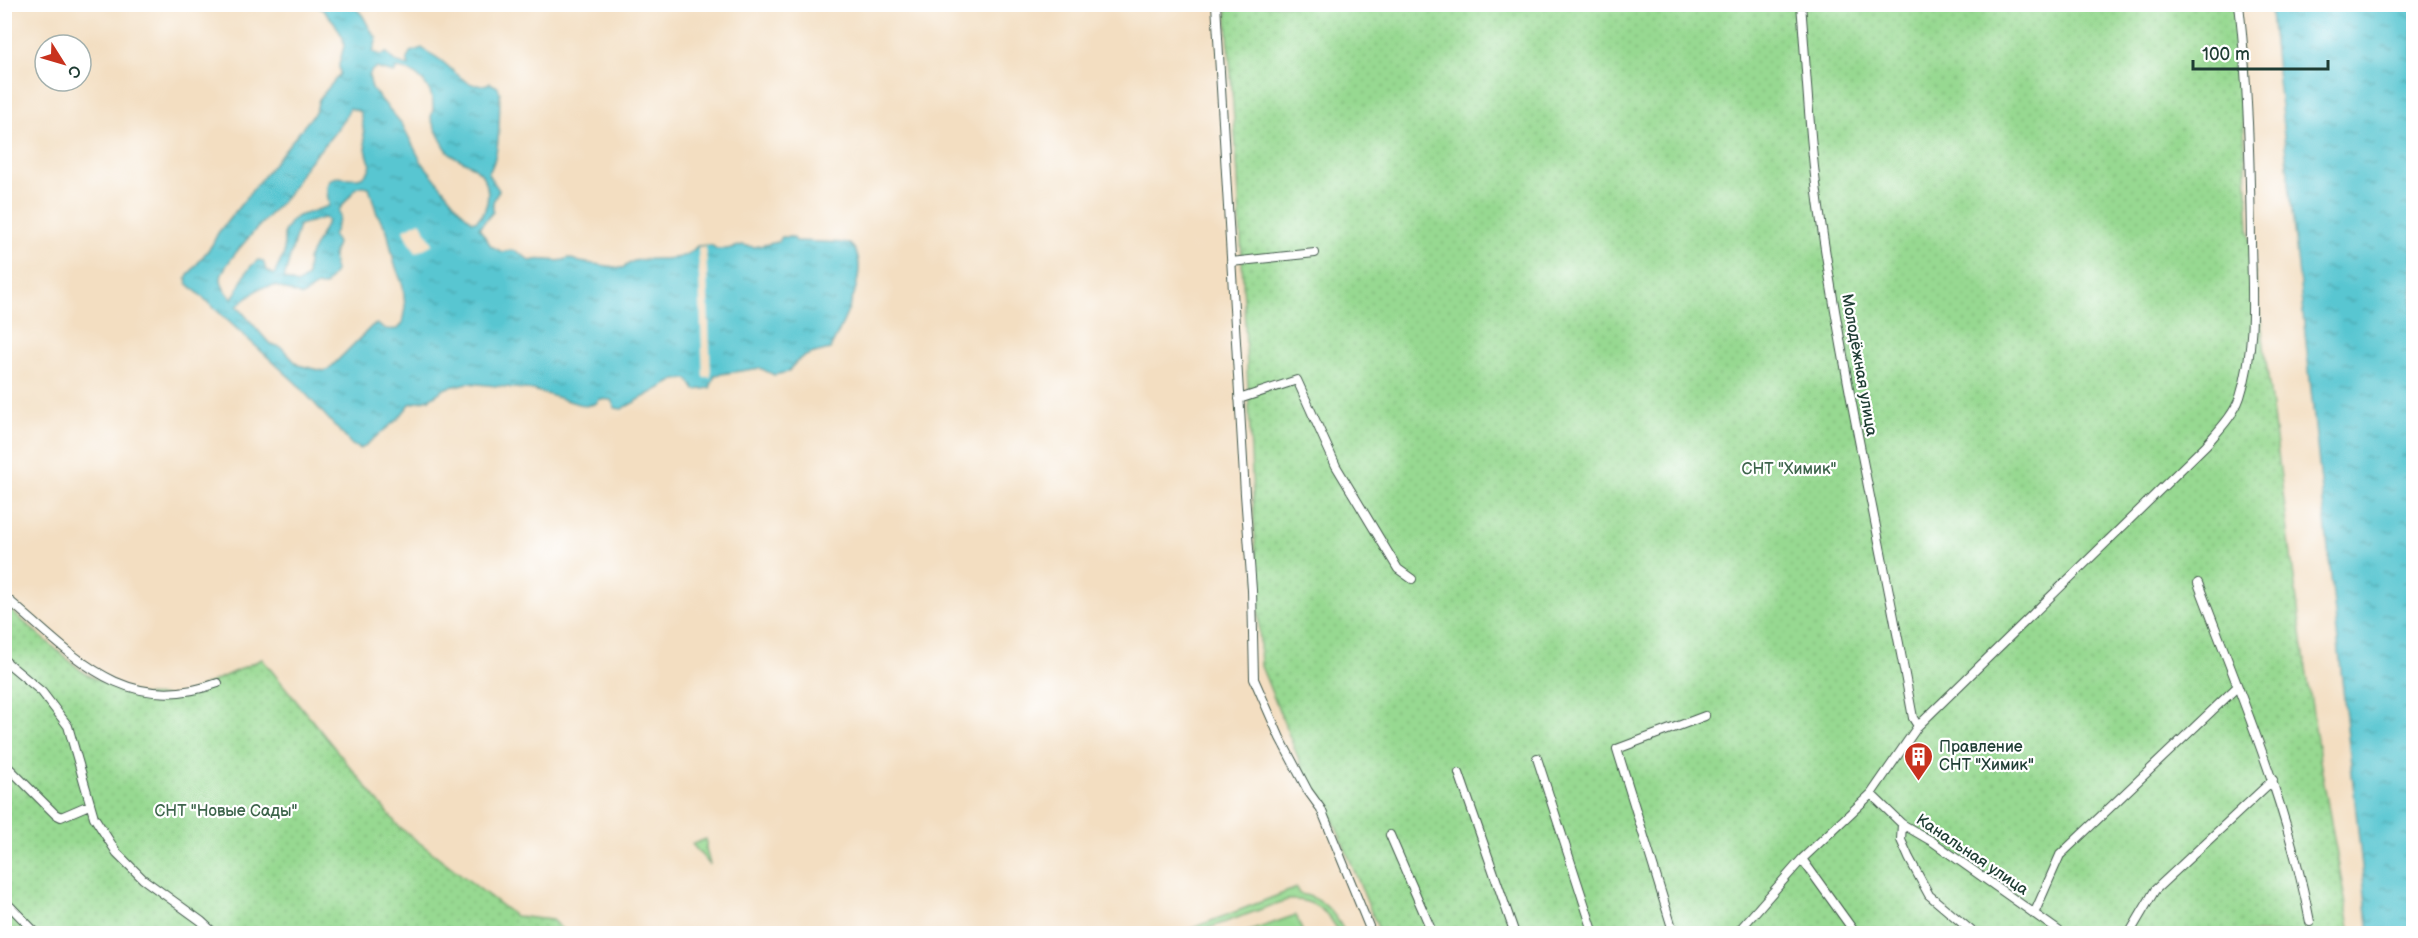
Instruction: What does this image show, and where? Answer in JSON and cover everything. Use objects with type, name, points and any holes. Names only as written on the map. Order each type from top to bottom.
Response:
[{"type":"street","points":[[1216,4],[1252,590],[1254,679],[1280,738],[1308,791],[1321,809],[1372,933]]},
{"type":"street","name":"Молодёжная улица","points":[[1801,4],[1820,220],[1867,492],[1889,583],[1913,718],[1918,726]]},
{"type":"street","points":[[1736,933],[1802,859],[1870,794],[1918,726],[2206,445],[2230,416],[2240,398],[2249,355],[2252,305],[2250,200],[2239,4]]},
{"type":"street","points":[[1231,262],[1315,253]]},
{"type":"street","points":[[1239,399],[1297,380],[1336,466],[1398,568],[1412,579]]},
{"type":"street","points":[[2198,583],[2273,780],[2303,884],[2310,922]]},
{"type":"street","points":[[4,596],[85,664],[124,686],[138,691],[175,693],[197,690],[218,683]]},
{"type":"street","points":[[4,660],[42,692],[68,726],[94,817],[117,853],[143,879],[215,933]]},
{"type":"street","points":[[2034,914],[2060,855],[2237,687]]},
{"type":"street","points":[[1674,933],[1617,749],[1705,716]]},
{"type":"street","points":[[1537,758],[1594,933]]},
{"type":"street","points":[[4,763],[55,814],[61,817],[90,805]]},
{"type":"street","points":[[1459,773],[1515,933]]},
{"type":"street","points":[[2129,933],[2155,890],[2273,780]]},
{"type":"street","name":"Канальная улица","points":[[1870,794],[1902,824],[1933,842],[2062,933]]},
{"type":"street","points":[[1902,824],[1901,840],[1929,895],[1975,933]]},
{"type":"street","points":[[1390,835],[1433,933]]},
{"type":"street","points":[[1802,859],[1856,933]]},
{"type":"street","points":[[4,900],[37,933]]},
{"type":"green space","name":"СНТ \"Химик\"","points":[[1226,5],[2238,5],[2249,229],[2303,648],[2321,766],[2351,933],[1380,933],[1334,822],[1306,777],[1261,666],[1238,177]]},
{"type":"green space","name":"СНТ \"Новые Сады\"","points":[[4,605],[84,673],[128,695],[181,696],[262,659],[399,827],[515,916],[552,920],[566,933],[5,933]]},
{"type":"green space","points":[[706,839],[706,849],[710,865],[692,844]]},
{"type":"green space","points":[[1297,888],[1300,894],[1315,899],[1328,908],[1345,933],[1339,933],[1325,913],[1312,904],[1287,900],[1195,933],[1180,933]]},
{"type":"green space","points":[[1296,915],[1303,933],[1244,933]]},
{"type":"water","points":[[341,4],[350,6],[364,17],[377,38],[373,52],[381,55],[387,53],[396,62],[409,66],[407,59],[410,52],[422,48],[468,82],[475,85],[490,83],[498,87],[500,93],[497,147],[488,174],[499,190],[493,202],[493,212],[479,228],[491,246],[502,252],[515,251],[531,261],[541,259],[559,261],[569,258],[580,262],[622,268],[634,261],[684,256],[697,246],[711,245],[717,249],[742,245],[754,247],[778,242],[782,237],[793,237],[796,241],[848,243],[856,252],[859,264],[858,279],[842,326],[830,349],[802,358],[788,372],[774,375],[760,368],[715,375],[710,388],[695,390],[688,379],[675,380],[622,409],[615,408],[611,400],[600,399],[595,404],[585,406],[533,390],[468,383],[446,388],[429,399],[410,404],[398,419],[361,449],[352,445],[296,383],[187,283],[186,278],[212,245],[218,233],[316,111],[319,99],[340,74],[343,38],[334,22],[315,5],[332,7]],"holes":[[[376,68],[394,73],[397,68],[404,69],[423,81],[433,101],[431,118],[445,147],[455,157],[475,168],[485,180],[487,202],[476,221],[472,221],[461,211],[421,161],[402,124],[372,89],[369,76]],[[350,108],[360,112],[371,165],[367,173],[361,177],[340,177],[329,181],[327,189],[329,206],[298,216],[291,221],[284,232],[284,254],[274,275],[266,270],[263,261],[258,260],[246,273],[232,299],[221,282],[223,271],[250,236],[289,193],[306,166],[341,123]],[[369,187],[377,214],[387,230],[394,262],[403,286],[405,307],[402,324],[398,329],[385,328],[377,324],[372,326],[329,369],[323,371],[298,365],[281,347],[270,344],[237,306],[260,288],[276,286],[302,296],[315,287],[325,286],[335,272],[333,256],[337,243],[333,236],[340,218],[339,210],[356,188]],[[324,218],[328,221],[308,259],[307,277],[297,284],[284,279],[299,225]]]},
{"type":"water","points":[[2270,5],[2413,5],[2413,933],[2369,933]]},
{"type":"pier","points":[[420,221],[433,244],[416,253],[403,230]]},
{"type":"pier","points":[[706,246],[711,377],[703,377],[698,247]]},
{"type":"place","name":"Правление СНТ \"Химик\"","points":[[1918,782]]}]
